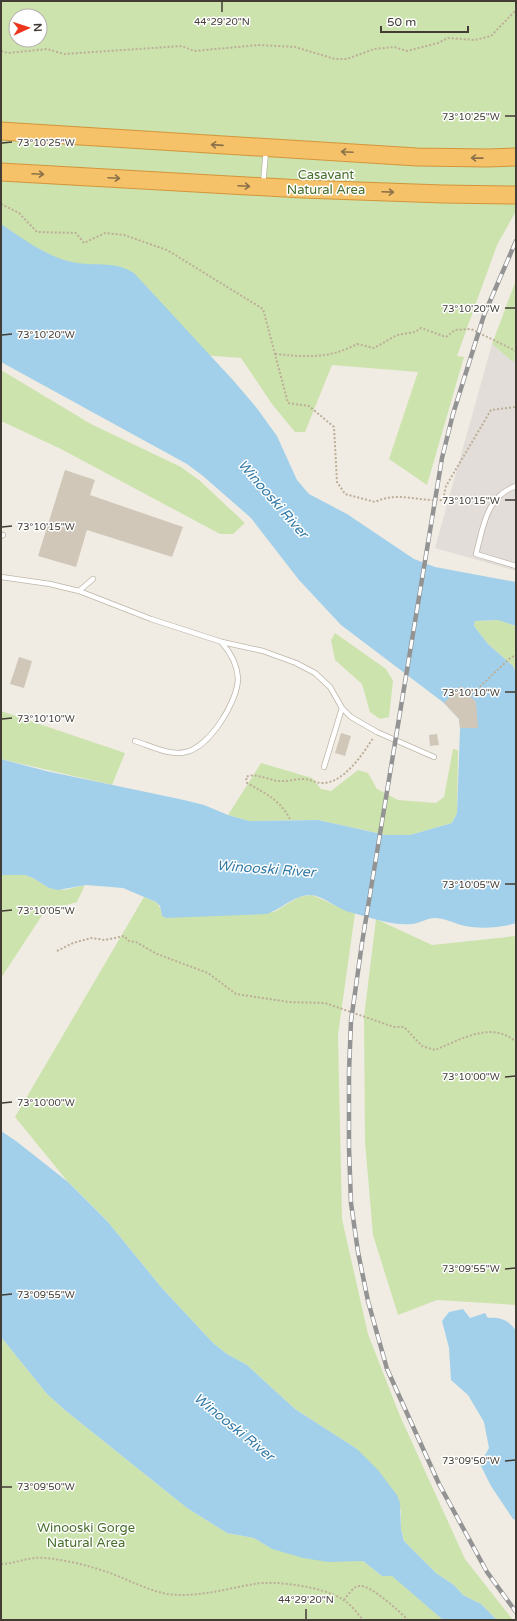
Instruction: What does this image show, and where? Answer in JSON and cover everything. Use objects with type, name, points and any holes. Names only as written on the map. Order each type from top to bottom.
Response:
[{"type":"highway","points":[[1,131],[417,157],[516,157]]},
{"type":"highway","points":[[1,172],[262,187],[511,196]]},
{"type":"lane","points":[[262,187],[266,148]]},
{"type":"lane","points":[[516,486],[496,498],[486,513],[476,554],[516,566]]},
{"type":"lane","points":[[1,577],[50,584],[79,591],[151,619],[222,642],[263,651],[296,663],[315,672],[330,687],[342,708],[351,717],[377,732],[434,757]]},
{"type":"lane","points":[[79,591],[93,579]]},
{"type":"lane","points":[[136,741],[170,752],[184,752],[194,750],[215,730],[233,700],[238,680],[235,664],[230,651],[222,642]]},
{"type":"lane","points":[[324,767],[336,723],[342,708]]},
{"type":"path","points":[[1,51],[8,53],[47,49],[64,54],[182,46],[194,51],[259,45],[295,47],[335,59],[347,59],[374,49],[394,47],[407,52],[438,43],[448,38],[475,40],[491,36],[516,10]]},
{"type":"path","points":[[1,204],[19,213],[37,232],[76,233],[84,243],[105,233],[124,235],[167,250],[263,309],[288,403],[309,406],[334,427],[336,482],[344,494],[376,502],[384,498],[398,496],[434,501],[443,500],[446,486],[491,410],[516,407]]},
{"type":"path","points":[[275,354],[310,357],[344,351],[357,344],[374,348],[397,335],[415,332],[421,328],[446,337],[455,330],[471,329],[516,351]]},
{"type":"path","points":[[471,695],[508,659],[516,655]]},
{"type":"path","points":[[290,819],[284,808],[277,801],[247,783],[246,777],[249,775],[256,776],[279,782],[306,779],[321,783],[330,782],[345,773],[364,752],[377,732]]},
{"type":"path","points":[[57,951],[73,943],[91,938],[105,940],[124,936],[129,941],[136,942],[157,954],[208,973],[236,994],[289,1002],[325,1003],[394,1027],[404,1028],[422,1046],[435,1050],[474,1034],[493,1031],[510,1037],[516,1042]]},
{"type":"path","points":[[1,1564],[36,1557],[48,1558],[109,1573],[139,1586],[167,1594],[209,1594],[255,1583],[280,1583],[314,1588],[334,1594],[344,1600],[363,1620]]},
{"type":"path","points":[[344,1600],[353,1588],[360,1585],[368,1588],[394,1607],[408,1620]]},
{"type":"shaded area","points":[[492,344],[513,361],[516,355],[516,571],[435,548]]},
{"type":"green space","name":"Casavant Natural Area","points":[[1,1],[516,1],[516,211],[497,245],[457,356],[464,357],[427,485],[389,459],[418,372],[332,365],[305,432],[295,432],[272,404],[241,358],[174,353],[1,275]]},
{"type":"green space","points":[[516,280],[516,355],[513,362],[492,344]]},
{"type":"green space","points":[[1,370],[91,424],[181,467],[199,480],[245,523],[233,534],[220,534],[61,449],[1,421]]},
{"type":"green space","points":[[499,620],[516,626],[516,672],[513,666],[488,644],[474,626],[475,621]]},
{"type":"green space","points":[[335,633],[386,669],[393,681],[389,717],[380,719],[370,712],[362,684],[335,660],[331,640]]},
{"type":"green space","points":[[1,711],[125,753],[112,785],[1,759]]},
{"type":"green space","points":[[453,749],[458,750],[457,813],[452,823],[410,835],[386,835],[318,820],[249,821],[228,815],[261,763],[312,778],[321,789],[331,791],[358,770],[368,773],[377,789],[398,800],[436,803],[444,797]]},
{"type":"green space","points":[[1,875],[25,875],[33,878],[49,888],[65,890],[85,885],[77,902],[45,911],[1,978]]},
{"type":"green space","points":[[311,895],[355,913],[338,1035],[342,1219],[368,1334],[400,1416],[465,1559],[513,1620],[497,1620],[481,1604],[463,1595],[454,1585],[436,1573],[404,1541],[401,1529],[401,1510],[357,1449],[295,1409],[247,1365],[227,1354],[213,1343],[161,1287],[108,1222],[68,1182],[15,1117],[144,897],[159,905],[162,916],[274,912],[299,897]]},
{"type":"green space","points":[[376,919],[432,945],[516,936],[516,1305],[437,1300],[398,1315],[373,1235],[365,1142],[364,1017]]},
{"type":"green space","name":"Winooski Gorge Natural Area","points":[[1,1337],[47,1394],[187,1508],[227,1533],[254,1538],[272,1549],[363,1561],[382,1576],[392,1575],[443,1620],[1,1620]]},
{"type":"water","name":"Winooski River","points":[[1,224],[37,248],[66,261],[113,265],[127,269],[134,273],[256,407],[277,436],[297,480],[309,494],[347,514],[414,559],[435,567],[516,582],[516,626],[498,620],[475,621],[474,626],[488,644],[513,666],[516,672],[516,923],[490,928],[477,928],[435,918],[412,924],[396,924],[349,912],[325,900],[310,895],[298,897],[266,914],[166,918],[162,916],[160,906],[156,902],[123,888],[86,885],[58,890],[49,888],[25,875],[1,875],[1,759],[46,771],[204,805],[228,815],[249,821],[318,820],[386,835],[410,835],[452,823],[457,813],[460,728],[459,719],[444,703],[341,625],[299,580],[251,518],[203,476],[187,464],[1,362]]},
{"type":"water","name":"Winooski River","points":[[1,1131],[68,1182],[108,1222],[161,1287],[213,1343],[227,1354],[247,1365],[295,1409],[357,1449],[378,1470],[397,1495],[400,1503],[401,1529],[404,1541],[436,1573],[454,1585],[463,1595],[481,1604],[497,1620],[443,1620],[392,1576],[382,1576],[363,1561],[328,1562],[303,1558],[272,1549],[254,1538],[227,1533],[187,1508],[47,1394],[1,1337]]},
{"type":"water","points":[[463,1309],[470,1318],[485,1313],[488,1318],[504,1320],[516,1331],[516,1520],[513,1519],[491,1486],[480,1464],[489,1448],[484,1422],[468,1395],[451,1380],[449,1348],[442,1321],[449,1312]]},
{"type":"building","points":[[65,470],[95,480],[90,495],[183,527],[172,557],[87,530],[76,567],[38,556]]},
{"type":"building","points":[[19,657],[32,661],[24,688],[10,684]]},
{"type":"building","points":[[461,686],[476,702],[478,728],[460,728],[459,719],[444,703]]},
{"type":"building","points":[[341,733],[351,736],[345,756],[335,753]]},
{"type":"building","points":[[437,734],[439,745],[430,746],[429,735]]},
{"type":"railway","points":[[516,241],[484,315],[453,414],[442,458],[362,943],[351,1021],[349,1072],[351,1203],[358,1252],[368,1301],[387,1369],[439,1484],[487,1572],[516,1612]]}]
